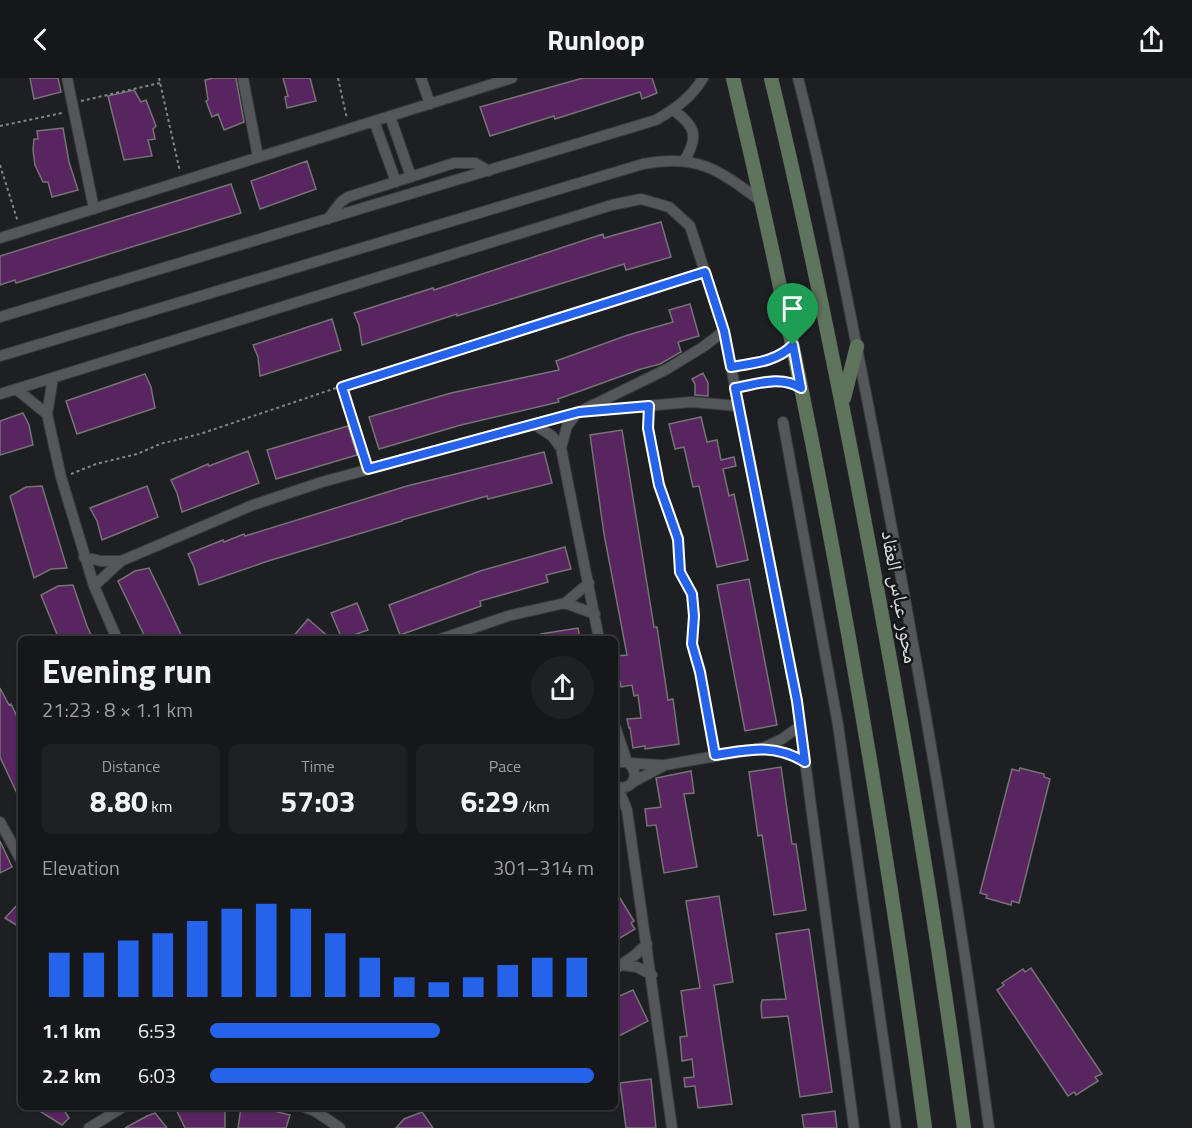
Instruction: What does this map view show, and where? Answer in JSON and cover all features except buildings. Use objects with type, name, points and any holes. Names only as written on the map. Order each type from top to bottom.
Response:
[{"type":"main road","points":[[733,78],[793,345],[837,570],[897,930],[925,1128]]},
{"type":"main road","name":"محور عباس العقاد","points":[[771,78],[793,168],[842,403],[904,734],[943,967],[964,1128]]},
{"type":"main road","points":[[842,403],[857,346]]},
{"type":"street","points":[[67,78],[94,208]]},
{"type":"street","points":[[243,78],[258,157]]},
{"type":"street","points":[[421,78],[430,104]]},
{"type":"street","points":[[0,238],[512,78]]},
{"type":"street","points":[[0,317],[636,127],[656,120],[673,110],[689,97],[703,78]]},
{"type":"street","points":[[798,78],[841,264],[908,612],[943,822],[989,1128]]},
{"type":"street","points":[[673,110],[691,124],[694,134],[694,144],[684,161]]},
{"type":"street","points":[[390,116],[411,177]]},
{"type":"street","points":[[374,121],[396,182]]},
{"type":"street","points":[[0,356],[643,164],[664,160],[684,161],[708,167],[723,174],[762,202]]},
{"type":"street","points":[[328,219],[340,202],[348,197],[454,163],[475,163],[489,171]]},
{"type":"street","points":[[0,394],[612,205],[641,199],[669,207],[690,226],[724,331],[800,726],[854,1128]]},
{"type":"street","points":[[599,636],[561,447],[567,426],[578,412],[667,369],[724,331]]},
{"type":"street","points":[[731,367],[776,358],[793,345]]},
{"type":"street","points":[[53,378],[46,414],[61,477],[94,586],[116,636]]},
{"type":"street","points":[[735,388],[784,380],[793,382],[801,388]]},
{"type":"street","points":[[16,390],[46,414]]},
{"type":"street","points":[[94,586],[121,561],[253,505],[368,469],[578,412],[692,402],[739,406]]},
{"type":"street","points":[[783,422],[838,724],[896,1128]]},
{"type":"street","points":[[534,424],[552,436],[561,447]]},
{"type":"street","points":[[84,556],[101,561],[121,561]]},
{"type":"street","points":[[450,636],[498,619],[565,603],[589,583]]},
{"type":"street","points":[[565,603],[595,614]]},
{"type":"street","points":[[618,762],[665,765],[762,748],[783,739],[800,726]]},
{"type":"street","points":[[618,734],[628,762],[635,771],[627,810]]},
{"type":"street","points":[[762,748],[780,751],[805,762]]},
{"type":"street","points":[[618,787],[625,788],[665,765]]},
{"type":"street","points":[[618,791],[627,810],[672,1128]]},
{"type":"street","points":[[0,822],[18,855]]},
{"type":"street","points":[[618,967],[635,956],[647,944]]},
{"type":"street","points":[[618,967],[638,968],[652,975]]},
{"type":"street","points":[[89,1128],[118,1110]]},
{"type":"street","points":[[312,1110],[340,1128]]},
{"type":"path","points":[[159,78],[182,181]]},
{"type":"path","points":[[338,78],[349,129]]},
{"type":"path","points":[[0,126],[160,83]]},
{"type":"path","points":[[0,165],[21,231]]},
{"type":"path","points":[[61,477],[705,272]]},
{"type":"path","points":[[342,387],[368,469]]},
{"type":"path","points":[[649,406],[648,428],[659,485],[678,539],[680,572],[692,594],[694,616],[692,644],[700,672],[715,755]]},
{"type":"route","points":[[705,272],[724,331],[731,367],[776,358],[793,345],[801,388],[793,382],[784,380],[735,388],[797,701],[805,762],[789,753],[762,748],[715,755],[700,672],[692,644],[694,616],[692,594],[680,572],[678,539],[659,485],[648,428],[649,406],[579,412],[368,469],[342,387],[705,272]]}]
